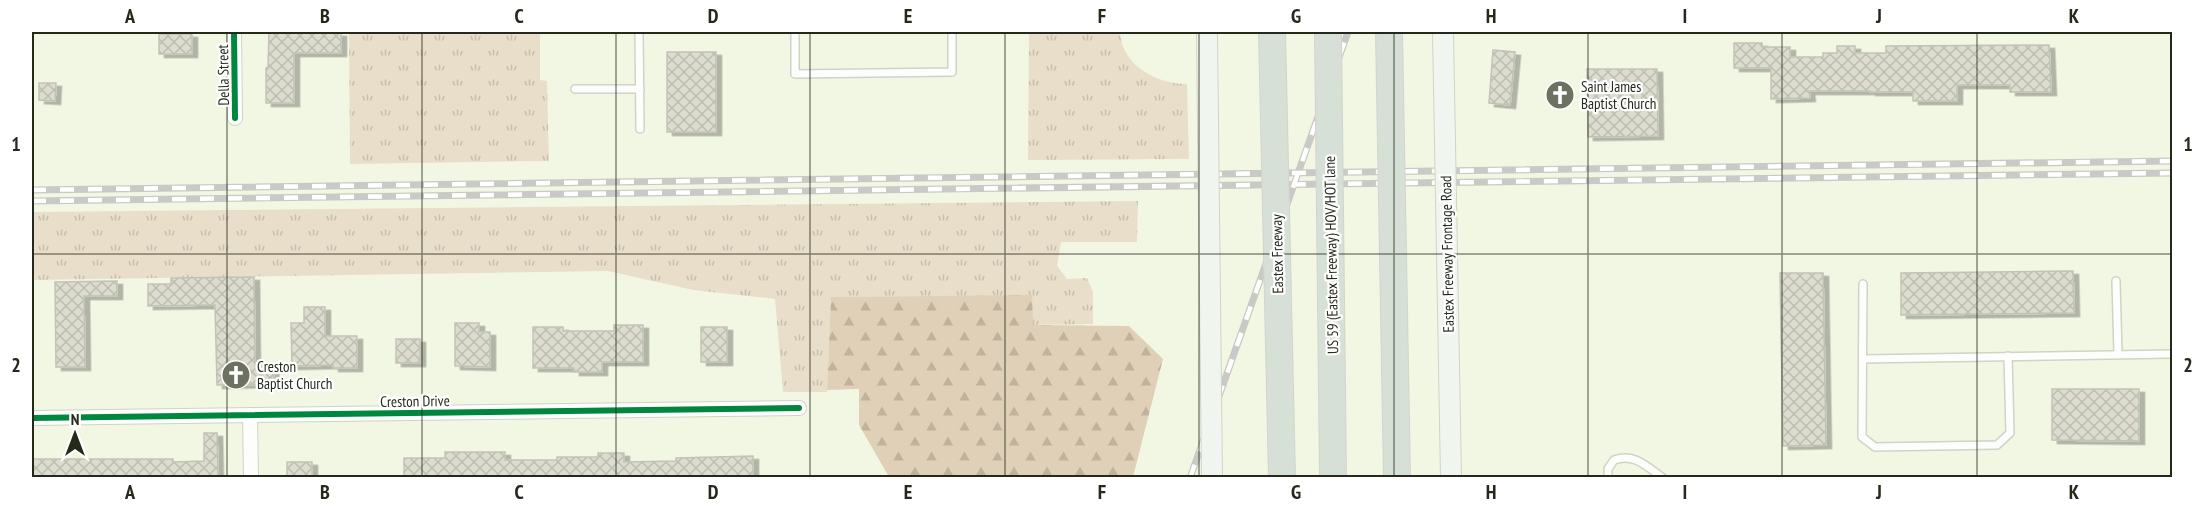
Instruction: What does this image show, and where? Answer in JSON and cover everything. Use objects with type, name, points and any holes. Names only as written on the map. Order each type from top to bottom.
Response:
[{"type":"highway","name":"Eastex Freeway","points":[[1272,32],[1282,477]]},
{"type":"highway","name":"US 59 (Eastex Freeway) HOV/HOT lane","points":[[1328,32],[1333,477]]},
{"type":"highway","points":[[1389,32],[1397,477]]},
{"type":"main road","name":"Eastex Freeway Frontage Road","points":[[1443,32],[1451,477]]},
{"type":"main road","points":[[1207,34],[1212,477]]},
{"type":"street","name":"Della Street","points":[[234,32],[235,118]]},
{"type":"street","name":"Creston Drive","points":[[32,417],[799,408]]},
{"type":"street","points":[[250,415],[251,477]]},
{"type":"lane","points":[[639,32],[640,129]]},
{"type":"lane","points":[[795,32],[795,74],[952,72],[952,32]]},
{"type":"lane","points":[[575,89],[640,89]]},
{"type":"lane","points":[[2116,281],[2118,354]]},
{"type":"lane","points":[[1863,284],[1862,437],[1875,447],[1997,445],[2010,433],[2008,356]]},
{"type":"lane","points":[[1863,358],[2172,354]]},
{"type":"lane","points":[[1608,477],[1608,469],[1614,460],[1632,457],[1663,477]]},
{"type":"green space","points":[[349,32],[540,32],[540,80],[547,81],[549,161],[350,164]]},
{"type":"green space","points":[[1029,32],[1120,32],[1127,54],[1143,71],[1164,81],[1187,84],[1189,159],[1028,160]]},
{"type":"green space","points":[[1138,201],[1137,242],[1061,242],[1057,266],[1067,279],[1087,278],[1093,292],[1093,324],[1032,325],[1032,296],[831,297],[827,392],[783,392],[775,299],[693,290],[608,271],[32,280],[32,212]]},
{"type":"green space","points":[[1032,295],[1033,325],[1129,326],[1163,359],[1133,477],[889,477],[859,425],[859,389],[827,390],[831,297]]},
{"type":"building","points":[[269,32],[341,33],[341,53],[294,53],[294,103],[266,103]]},
{"type":"building","points":[[159,34],[192,34],[192,54],[159,54]]},
{"type":"building","points":[[1734,43],[1762,43],[1762,47],[1790,47],[1790,57],[1823,57],[1823,53],[1837,53],[1837,46],[1855,46],[1855,53],[1886,53],[1886,46],[2049,45],[2051,92],[2010,92],[2010,85],[1957,85],[1957,101],[1913,101],[1913,92],[1870,91],[1809,91],[1810,98],[1771,99],[1771,68],[1734,68]]},
{"type":"building","points":[[1493,50],[1515,52],[1510,105],[1489,103]]},
{"type":"building","points":[[667,52],[716,52],[716,132],[667,132]]},
{"type":"building","points":[[1587,69],[1657,69],[1658,136],[1588,137]]},
{"type":"building","points":[[39,83],[56,83],[55,101],[39,100]]},
{"type":"building","points":[[2073,271],[2074,313],[1901,315],[1901,273]]},
{"type":"building","points":[[1780,273],[1823,273],[1826,445],[1783,446]]},
{"type":"building","points":[[254,277],[255,366],[273,366],[274,384],[217,385],[215,305],[148,306],[148,284],[171,284],[171,278]]},
{"type":"building","points":[[117,281],[117,296],[84,296],[85,367],[56,367],[55,282]]},
{"type":"building","points":[[304,307],[325,307],[325,336],[357,336],[357,368],[333,368],[333,365],[292,366],[291,323],[304,323]]},
{"type":"building","points":[[455,323],[479,323],[479,332],[490,332],[490,367],[455,366]]},
{"type":"building","points":[[614,325],[643,325],[643,362],[602,362],[602,372],[574,372],[574,368],[533,368],[533,327],[563,327],[563,331],[614,331]]},
{"type":"building","points":[[701,327],[727,327],[727,362],[701,362]]},
{"type":"building","points":[[396,339],[420,339],[420,363],[396,363]]},
{"type":"building","points":[[2052,389],[2139,389],[2139,441],[2052,440]]},
{"type":"building","points":[[204,433],[217,433],[218,477],[32,477],[33,459],[204,461]]},
{"type":"building","points":[[445,452],[505,452],[505,460],[557,460],[557,457],[598,457],[598,453],[624,453],[624,462],[753,456],[753,477],[404,477],[404,458],[445,458]]},
{"type":"building","points":[[287,462],[312,462],[312,477],[287,477]]},
{"type":"railway","points":[[1190,478],[1348,32]]},
{"type":"railway","points":[[32,190],[2172,161]]},
{"type":"railway","points":[[32,201],[2172,173]]},
{"type":"cycle path","points":[[234,32],[235,118]]},
{"type":"cycle path","points":[[32,418],[799,408]]},
{"type":"place","name":"Saint James Baptist Church","points":[[1560,95]]},
{"type":"place","name":"Creston Baptist Church","points":[[236,375]]}]
